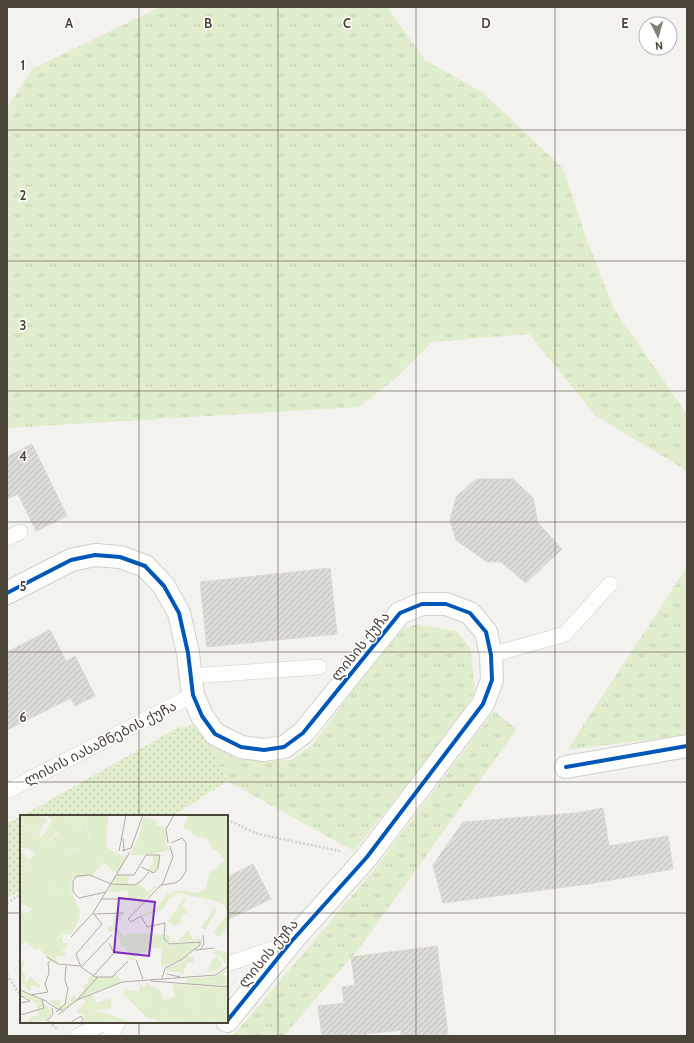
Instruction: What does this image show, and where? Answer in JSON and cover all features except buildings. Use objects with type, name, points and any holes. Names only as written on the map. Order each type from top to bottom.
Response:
[{"type":"street","name":"ლისის ქუჩა","points":[[7,593],[71,560],[95,555],[120,557],[145,566],[164,586],[179,613],[188,653],[192,686],[202,716],[215,734],[241,747],[264,750],[284,747],[304,734],[400,613],[422,604],[446,604],[470,613],[486,632],[491,655],[492,680],[483,704],[368,857],[290,943],[228,1021]]},
{"type":"street","points":[[566,767],[687,746]]},
{"type":"street","name":"ლისის ქუჩა","points":[[215,1036],[226,1023]]},
{"type":"lane","points":[[491,655],[565,634],[610,584]]},
{"type":"lane","points":[[192,686],[320,667]]},
{"type":"lane","name":"ლისის იასამნების ქუჩა","points":[[7,791],[192,686]]},
{"type":"lane","points":[[228,964],[290,943]]},
{"type":"lane","points":[[78,1036],[104,1023]]},
{"type":"lane","points":[[110,1036],[117,1023]]},
{"type":"path","points":[[228,820],[258,834],[368,857]]},
{"type":"path","points":[[7,903],[20,895]]},
{"type":"path","points":[[7,975],[20,994]]},
{"type":"path","points":[[50,1023],[61,1033]]},
{"type":"green space","points":[[160,7],[387,7],[425,60],[483,93],[563,168],[587,240],[614,309],[685,411],[687,411],[687,471],[596,416],[529,334],[432,342],[396,378],[359,407],[7,428],[7,108],[32,69]]},
{"type":"green space","points":[[687,567],[687,735],[567,750]]},
{"type":"green space","points":[[416,624],[457,631],[470,648],[475,688],[467,709],[354,851],[227,781],[209,743],[261,761],[291,760],[312,745],[397,632]]},
{"type":"green space","points":[[494,711],[517,729],[361,946],[284,1036],[233,1036],[374,870]]},
{"type":"green space","points":[[194,725],[209,743],[227,781],[175,815],[24,815],[177,728]]},
{"type":"green space","points":[[20,817],[20,892],[7,898],[7,824]]},
{"type":"cycle path","points":[[7,593],[71,560],[95,555],[120,557],[145,566],[164,586],[179,613],[188,653],[193,695],[202,716],[215,734],[241,747],[264,750],[284,747],[303,733],[400,613],[422,604],[446,604],[470,613],[486,632],[491,655],[492,680],[483,704],[367,857],[290,943],[228,1020]]},
{"type":"cycle path","points":[[566,767],[687,746]]}]
